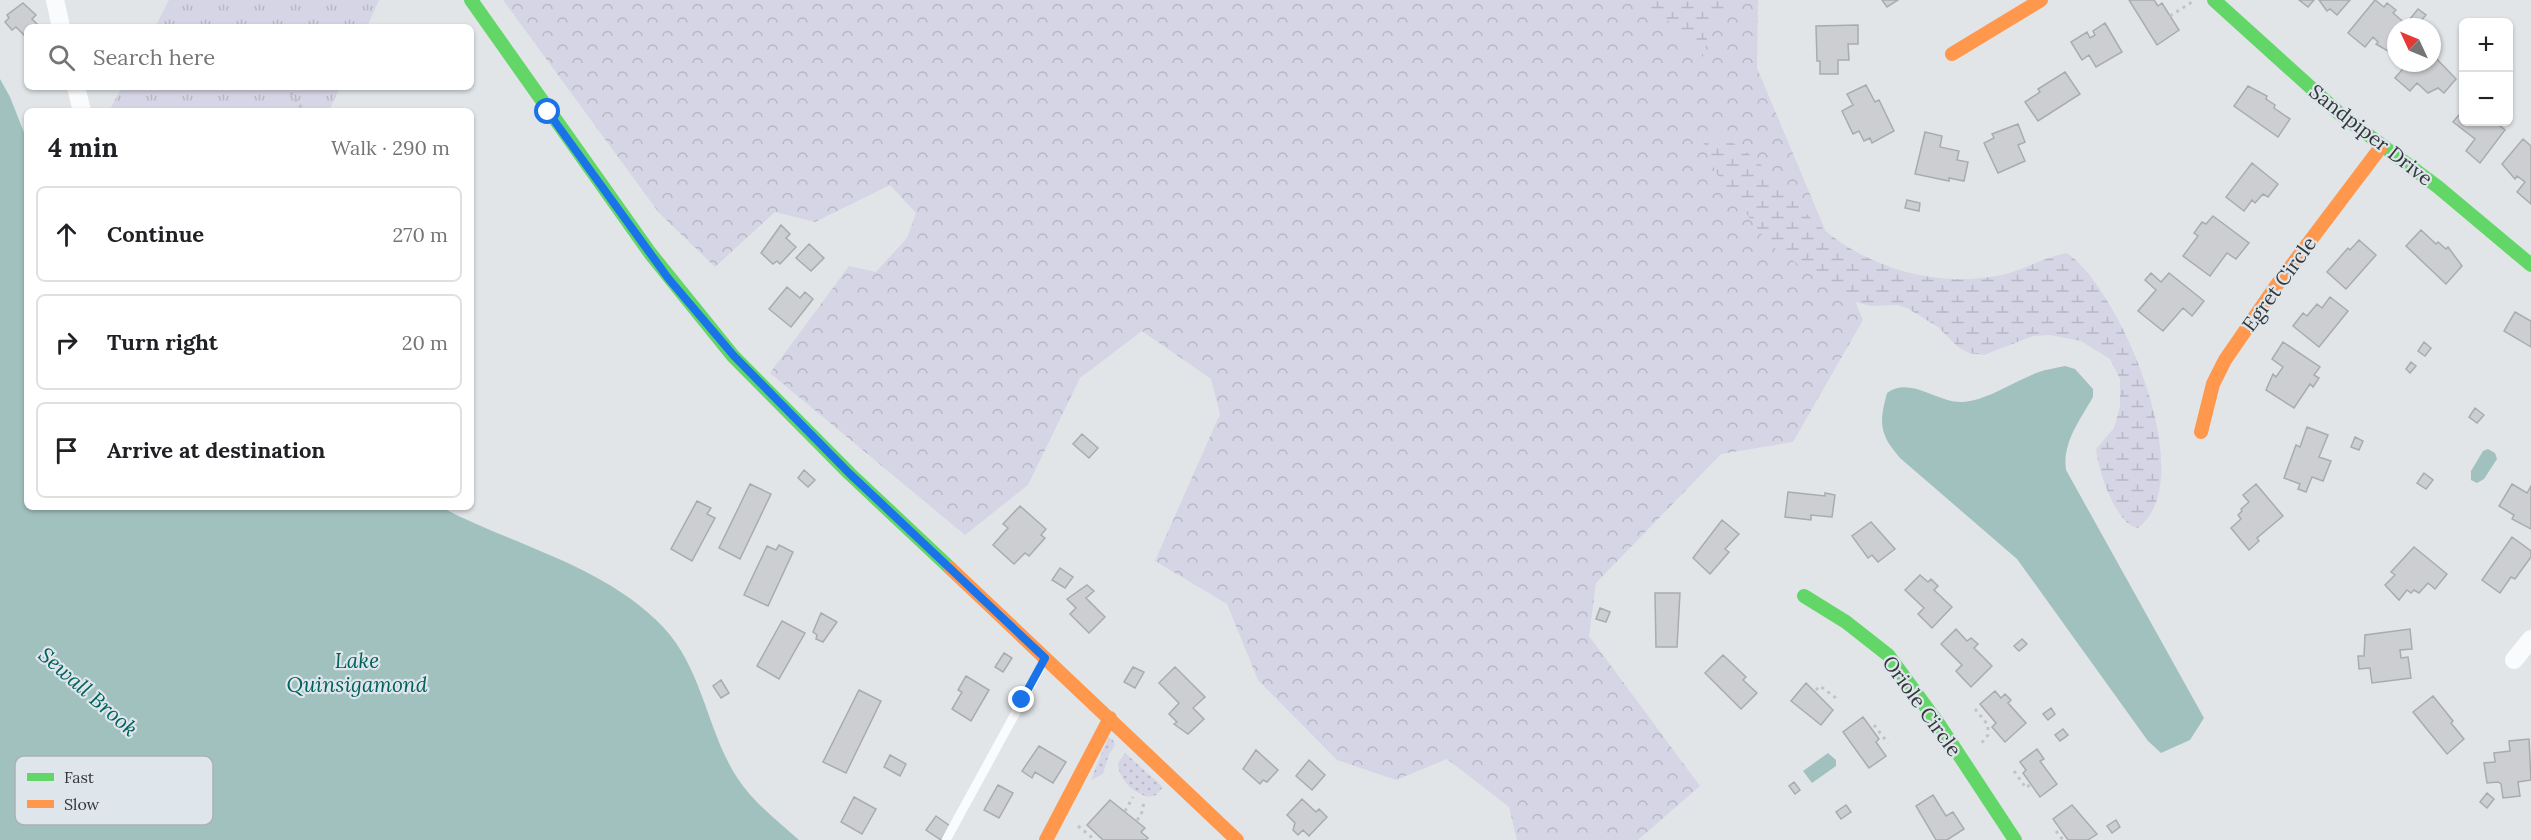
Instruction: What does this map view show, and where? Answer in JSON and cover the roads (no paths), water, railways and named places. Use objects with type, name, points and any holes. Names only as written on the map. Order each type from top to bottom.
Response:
[{"type":"street","points":[[54,0],[60,24]]},
{"type":"street","points":[[471,0],[643,244],[711,331],[845,469],[1237,840]]},
{"type":"street","points":[[1952,54],[2041,0]]},
{"type":"street","name":"Sandpiper Drive","points":[[2214,0],[2270,53],[2381,147],[2438,187],[2531,265]]},
{"type":"street","points":[[77,90],[81,108]]},
{"type":"street","name":"Egret Circle","points":[[2201,432],[2213,384],[2225,360],[2276,286],[2381,147]]},
{"type":"street","name":"Oriole Circle","points":[[1804,596],[1846,622],[1888,655],[1940,726],[2015,840]]},
{"type":"street","points":[[2514,660],[2531,639]]},
{"type":"street","points":[[1046,840],[1110,718]]},
{"type":"lane","points":[[946,840],[1045,658]]},
{"type":"water","name":"Lake Quinsigamond","points":[[0,79],[24,132],[24,510],[447,510],[587,572],[640,606],[664,628],[688,663],[719,741],[738,779],[759,804],[799,840],[0,840]]},
{"type":"water","points":[[2065,366],[2075,369],[2093,389],[2093,397],[2069,441],[2065,460],[2066,470],[2204,718],[2190,740],[2161,753],[2148,741],[2017,559],[1900,458],[1888,442],[1883,428],[1882,420],[1887,393],[1896,389],[1914,388],[1952,401],[1971,401],[2039,372]]},
{"type":"water","points":[[2488,449],[2495,453],[2497,459],[2484,479],[2477,483],[2471,480],[2471,471],[2483,451]]},
{"type":"water","points":[[1828,753],[1836,760],[1836,766],[1812,783],[1803,771]]},
{"type":"water label","name":"Sewall Brook","points":[[88,692]]}]
